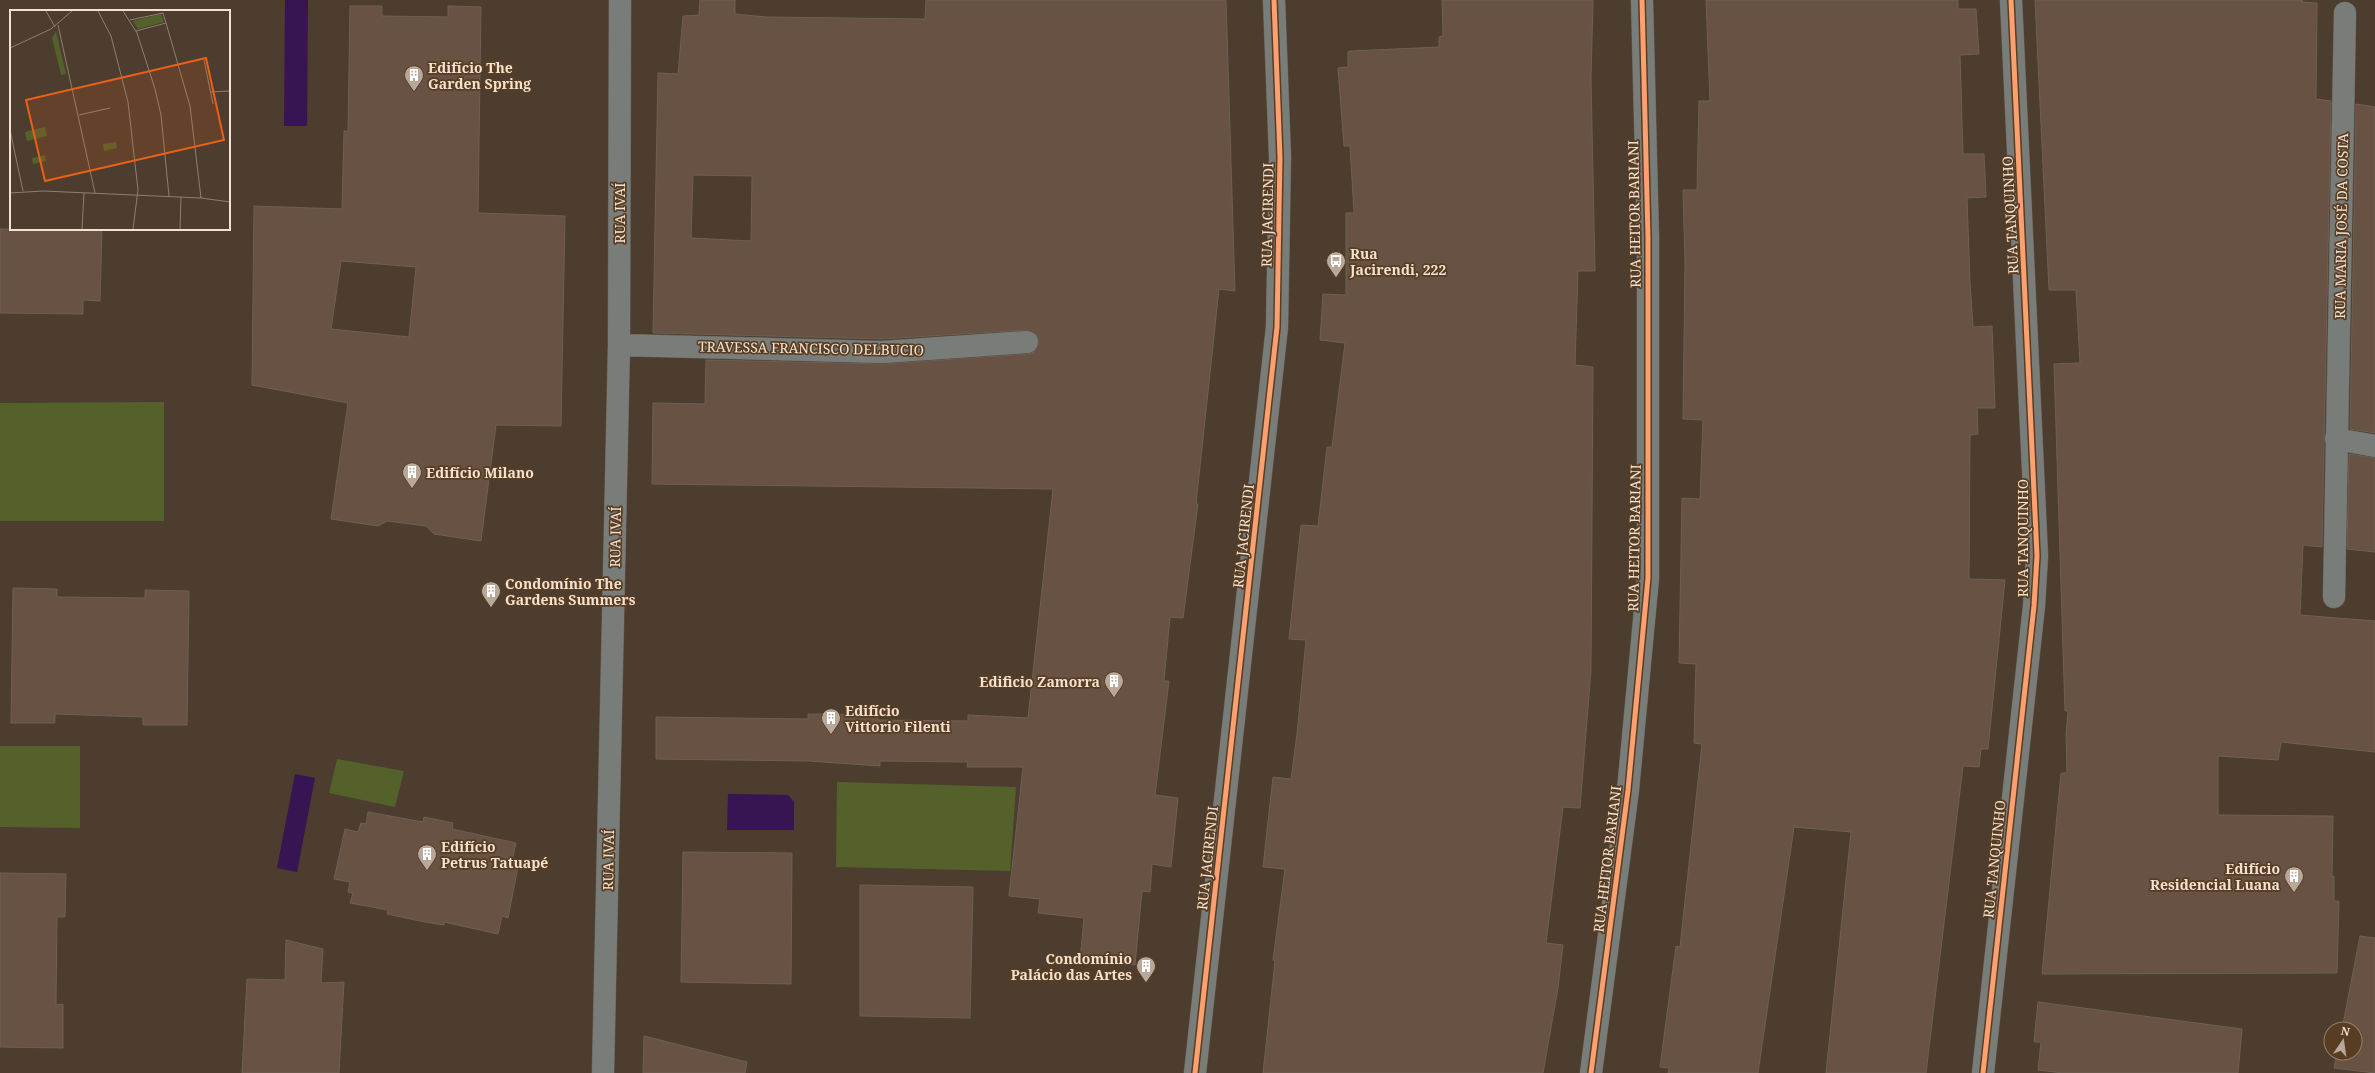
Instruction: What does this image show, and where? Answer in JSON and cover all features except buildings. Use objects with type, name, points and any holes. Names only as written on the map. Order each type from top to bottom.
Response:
[{"type":"street","name":"RUA IVAÍ","points":[[603,1073],[619,345],[620,0]]},
{"type":"street","name":"RUA JACIRENDI","points":[[1195,1073],[1277,327],[1280,157],[1274,0]]},
{"type":"street","name":"RUA HEITOR BARIANI","points":[[1591,1073],[1628,790],[1648,578],[1648,245],[1642,0]]},
{"type":"street","name":"RUA TANQUINHO","points":[[1983,1073],[2034,606],[2037,556],[2011,0]]},
{"type":"street","name":"RUA MARIA JOSÉ DA COSTA","points":[[2334,597],[2345,14]]},
{"type":"street","name":"TRAVESSA FRANCISCO DELBUCIO","points":[[619,345],[882,352],[1027,342]]},
{"type":"street","points":[[2336,439],[2375,446]]},
{"type":"green space","points":[[164,402],[164,521],[0,521],[0,403]]},
{"type":"green space","points":[[0,746],[80,746],[80,828],[0,827]]},
{"type":"green space","points":[[337,759],[404,771],[395,807],[329,793]]},
{"type":"green space","points":[[837,782],[1016,787],[1010,871],[836,867]]},
{"type":"shaded area","points":[[285,0],[308,0],[307,126],[284,126]]},
{"type":"shaded area","points":[[295,774],[315,778],[297,872],[277,868]]},
{"type":"shaded area","points":[[728,794],[788,795],[794,802],[794,830],[727,830]]},
{"type":"cycle path","points":[[1195,1073],[1277,327],[1280,157],[1274,0]]},
{"type":"cycle path","points":[[1591,1073],[1628,790],[1648,578],[1648,237],[1642,0]]},
{"type":"cycle path","points":[[1983,1073],[2034,606],[2037,556],[2011,0]]},
{"type":"place","name":"Edifício The Garden Spring","points":[[414,92]]},
{"type":"place","name":"Rua Jacirendi, 222","points":[[1336,278]]},
{"type":"place","name":"Edifício Milano","points":[[412,489]]},
{"type":"place","name":"Condomínio The Gardens Summers","points":[[491,608]]},
{"type":"place","name":"Edificio Zamorra","points":[[1114,698]]},
{"type":"place","name":"Edifício Vittorio Filenti","points":[[831,735]]},
{"type":"place","name":"Edifício Petrus Tatuapé","points":[[427,871]]},
{"type":"place","name":"Edifício Residencial Luana","points":[[2294,893]]},
{"type":"place","name":"Condomínio Palácio das Artes","points":[[1146,983]]}]
